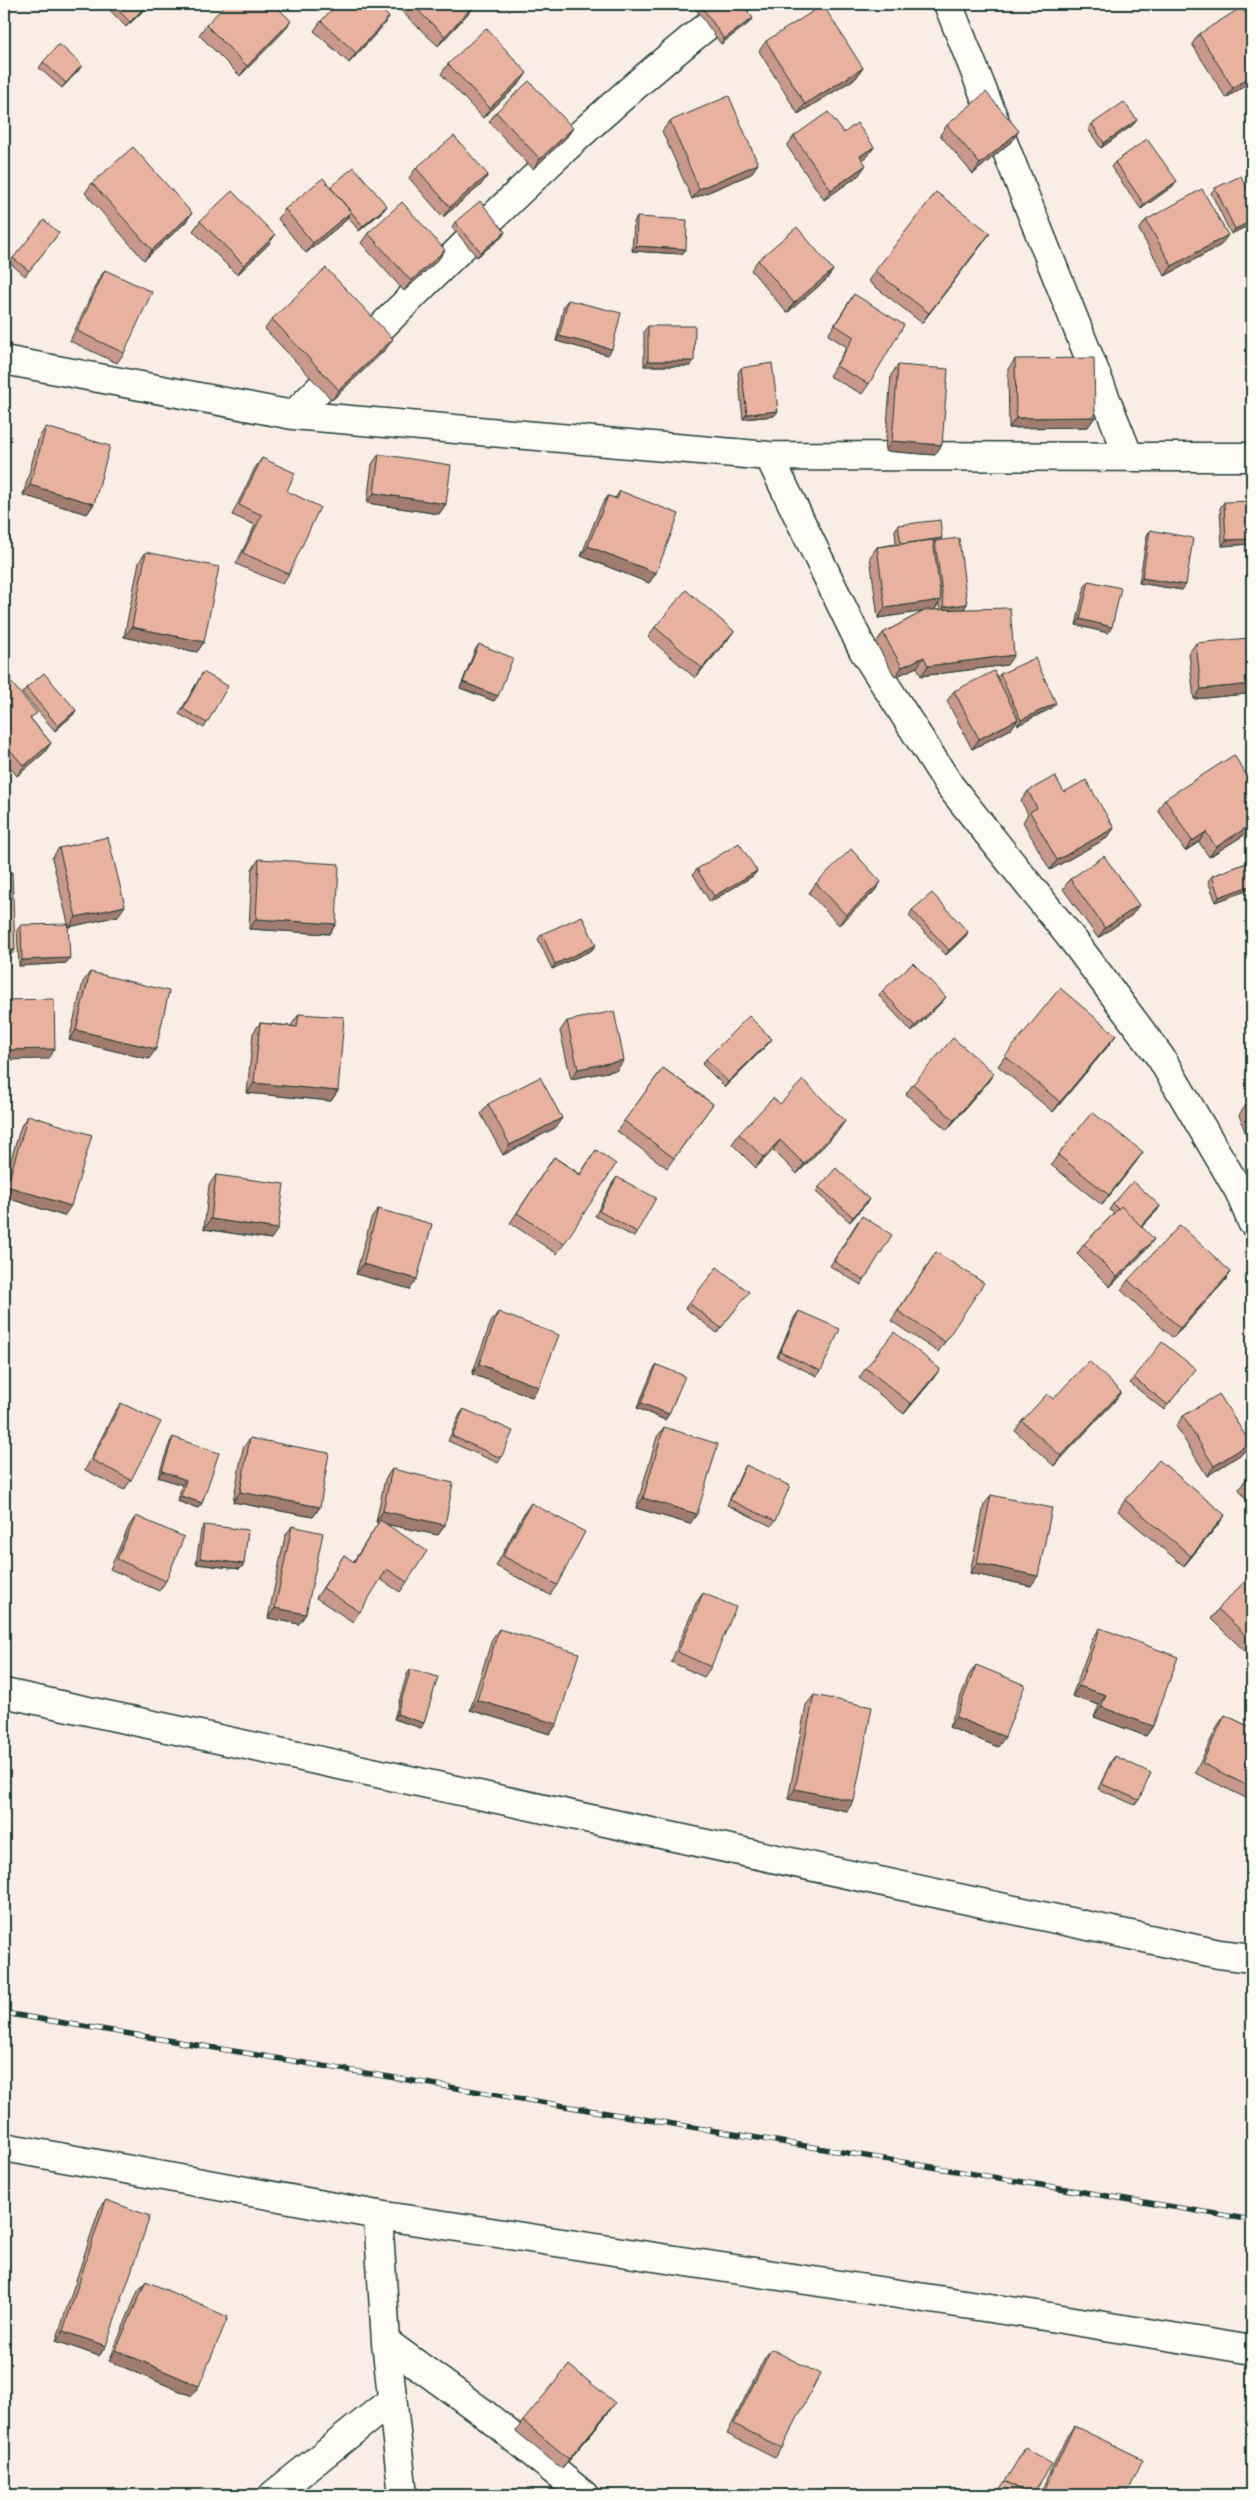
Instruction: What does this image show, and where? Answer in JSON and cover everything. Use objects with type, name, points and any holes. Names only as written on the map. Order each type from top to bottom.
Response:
[{"type":"street","points":[[293,415],[554,157],[703,29],[735,4]]},
{"type":"street","points":[[948,4],[1129,458]]},
{"type":"street","points":[[4,360],[293,415],[769,456],[1252,457]]},
{"type":"street","points":[[769,456],[863,650],[950,786],[1076,944],[1161,1058],[1238,1191],[1252,1222]]},
{"type":"street","points":[[4,1693],[1219,1954],[1252,1958]]},
{"type":"street","points":[[4,2147],[378,2214],[1050,2316],[1252,2350]]},
{"type":"street","points":[[378,2214],[386,2342],[403,2495]]},
{"type":"street","points":[[386,2342],[482,2412],[584,2495]]},
{"type":"street","points":[[273,2495],[392,2400]]},
{"type":"building","points":[[112,4],[148,4],[130,22]]},
{"type":"building","points":[[226,4],[274,4],[291,21],[247,66],[206,25]]},
{"type":"building","points":[[337,4],[375,4],[389,17],[356,53],[321,21]]},
{"type":"building","points":[[411,4],[475,4],[445,36]]},
{"type":"building","points":[[700,4],[742,4],[753,18],[724,39]]},
{"type":"building","points":[[823,5],[863,68],[805,104],[766,41]]},
{"type":"building","points":[[1242,7],[1252,23],[1252,75],[1233,88],[1199,34]]},
{"type":"building","points":[[486,28],[527,73],[490,108],[448,64]]},
{"type":"building","points":[[59,44],[82,65],[66,83],[43,62]]},
{"type":"building","points":[[529,81],[573,128],[540,159],[496,112]]},
{"type":"building","points":[[986,92],[1019,131],[980,164],[947,125]]},
{"type":"building","points":[[729,96],[758,164],[699,189],[670,121]]},
{"type":"building","points":[[1124,102],[1137,120],[1104,143],[1092,124]]},
{"type":"building","points":[[828,112],[844,133],[857,123],[874,147],[860,156],[866,165],[831,190],[794,136]]},
{"type":"building","points":[[454,136],[488,175],[450,207],[416,168]]},
{"type":"building","points":[[1147,139],[1177,181],[1144,204],[1115,162]]},
{"type":"building","points":[[133,147],[192,213],[152,250],[92,183]]},
{"type":"building","points":[[354,167],[387,206],[363,226],[330,187]]},
{"type":"building","points":[[1241,176],[1252,199],[1252,221],[1235,229],[1215,188]]},
{"type":"building","points":[[323,178],[351,212],[313,243],[285,209]]},
{"type":"building","points":[[1202,189],[1228,235],[1172,266],[1146,220]]},
{"type":"building","points":[[232,191],[275,235],[244,265],[200,221]]},
{"type":"building","points":[[936,192],[990,233],[929,313],[875,271]]},
{"type":"building","points":[[480,201],[505,232],[481,252],[455,222]]},
{"type":"building","points":[[402,202],[445,250],[411,281],[368,233]]},
{"type":"building","points":[[637,217],[687,220],[686,249],[636,246]]},
{"type":"building","points":[[44,220],[59,233],[29,271],[13,258]]},
{"type":"building","points":[[797,227],[833,270],[794,303],[758,260]]},
{"type":"building","points":[[326,268],[393,339],[339,390],[272,319]]},
{"type":"building","points":[[105,270],[152,292],[124,353],[77,331]]},
{"type":"building","points":[[854,294],[904,325],[869,384],[836,366],[854,337],[835,325]]},
{"type":"building","points":[[568,300],[621,313],[612,349],[559,336]]},
{"type":"building","points":[[648,326],[695,326],[694,361],[648,361]]},
{"type":"building","points":[[1094,358],[1095,417],[1016,418],[1015,359]]},
{"type":"building","points":[[772,363],[778,411],[747,414],[741,368]]},
{"type":"building","points":[[898,365],[948,369],[942,445],[892,441]]},
{"type":"building","points":[[46,427],[110,446],[94,504],[30,485]]},
{"type":"building","points":[[379,454],[451,465],[446,504],[374,493]]},
{"type":"building","points":[[262,458],[295,473],[287,491],[320,507],[289,574],[243,553],[262,515],[239,505]]},
{"type":"building","points":[[620,491],[679,514],[656,573],[588,546],[608,496],[617,499]]},
{"type":"building","points":[[1252,501],[1252,539],[1226,540],[1224,502]]},
{"type":"building","points":[[940,520],[942,538],[901,544],[898,525]]},
{"type":"building","points":[[1150,530],[1193,538],[1186,585],[1142,578]]},
{"type":"building","points":[[959,538],[967,604],[944,607],[935,541]]},
{"type":"building","points":[[933,540],[941,600],[885,608],[877,547]]},
{"type":"building","points":[[146,552],[219,567],[204,642],[132,627]]},
{"type":"building","points":[[1089,581],[1121,588],[1112,627],[1080,619]]},
{"type":"building","points":[[686,590],[734,631],[702,668],[655,627]]},
{"type":"building","points":[[1010,608],[1014,655],[928,666],[924,657],[902,667],[883,633],[926,610]]},
{"type":"building","points":[[1249,638],[1252,684],[1201,689],[1196,643]]},
{"type":"building","points":[[479,644],[513,658],[498,696],[463,682]]},
{"type":"building","points":[[1035,658],[1056,703],[1021,720],[1000,674]]},
{"type":"building","points":[[994,671],[1018,719],[979,739],[954,691]]},
{"type":"building","points":[[203,672],[228,686],[207,723],[183,709]]},
{"type":"building","points":[[44,673],[76,710],[58,726],[26,688]]},
{"type":"building","points":[[10,681],[37,713],[30,718],[51,743],[24,766],[4,743],[4,686]]},
{"type":"building","points":[[1234,755],[1252,784],[1252,824],[1216,847],[1206,832],[1192,841],[1165,799]]},
{"type":"building","points":[[1055,776],[1064,792],[1086,780],[1114,828],[1057,860],[1030,812],[1037,808],[1028,791]]},
{"type":"building","points":[[108,837],[125,906],[76,917],[59,848]]},
{"type":"building","points":[[739,843],[757,871],[714,896],[697,869]]},
{"type":"building","points":[[851,849],[881,882],[846,915],[816,883]]},
{"type":"building","points":[[1104,856],[1139,905],[1105,928],[1070,879]]},
{"type":"building","points":[[259,859],[339,864],[336,924],[256,919]]},
{"type":"building","points":[[1252,861],[1252,885],[1219,897],[1212,876]]},
{"type":"building","points":[[4,872],[12,872],[15,950],[4,950]]},
{"type":"building","points":[[932,893],[968,932],[949,950],[912,910]]},
{"type":"building","points":[[582,916],[596,945],[555,964],[542,934]]},
{"type":"building","points":[[68,924],[70,958],[22,960],[21,925]]},
{"type":"building","points":[[913,963],[946,997],[915,1026],[882,991]]},
{"type":"building","points":[[90,972],[169,991],[156,1049],[76,1030]]},
{"type":"building","points":[[1060,988],[1116,1035],[1060,1102],[1005,1056]]},
{"type":"building","points":[[54,999],[55,1049],[4,1050],[4,1000]]},
{"type":"building","points":[[614,1011],[624,1060],[578,1069],[567,1021]]},
{"type":"building","points":[[299,1014],[344,1017],[338,1091],[254,1083],[260,1023],[297,1027]]},
{"type":"building","points":[[749,1016],[772,1039],[728,1082],[706,1059]]},
{"type":"building","points":[[953,1038],[994,1073],[954,1120],[913,1084]]},
{"type":"building","points":[[663,1068],[713,1104],[674,1158],[624,1121]]},
{"type":"building","points":[[540,1077],[562,1118],[510,1145],[488,1104]]},
{"type":"building","points":[[803,1080],[845,1121],[804,1164],[780,1140],[763,1157],[739,1134],[773,1098],[780,1104]]},
{"type":"building","points":[[1252,1102],[1252,1122],[1246,1105]]},
{"type":"building","points":[[1092,1112],[1143,1152],[1109,1195],[1058,1155]]},
{"type":"building","points":[[28,1115],[92,1135],[71,1206],[7,1186]]},
{"type":"building","points":[[596,1150],[616,1164],[564,1244],[517,1213],[554,1157],[580,1175]]},
{"type":"building","points":[[836,1168],[869,1199],[853,1217],[819,1187]]},
{"type":"building","points":[[216,1175],[284,1184],[278,1229],[211,1219]]},
{"type":"building","points":[[617,1177],[656,1198],[637,1232],[599,1211]]},
{"type":"building","points":[[1133,1181],[1160,1206],[1141,1226],[1121,1206],[1118,1209],[1113,1204]]},
{"type":"building","points":[[1121,1206],[1154,1239],[1117,1277],[1084,1244]]},
{"type":"building","points":[[378,1209],[432,1224],[417,1279],[363,1264]]},
{"type":"building","points":[[862,1216],[892,1235],[864,1280],[834,1261]]},
{"type":"building","points":[[1180,1225],[1231,1272],[1180,1328],[1128,1280]]},
{"type":"building","points":[[936,1252],[984,1283],[945,1342],[898,1311]]},
{"type":"building","points":[[717,1267],[749,1292],[721,1328],[689,1303]]},
{"type":"building","points":[[799,1311],[840,1329],[821,1371],[780,1352]]},
{"type":"building","points":[[498,1312],[559,1335],[539,1387],[479,1364]]},
{"type":"building","points":[[894,1332],[940,1369],[911,1404],[866,1368]]},
{"type":"building","points":[[1162,1342],[1196,1369],[1168,1405],[1134,1378]]},
{"type":"building","points":[[1089,1361],[1121,1392],[1061,1456],[1022,1421],[1047,1394],[1053,1399]]},
{"type":"building","points":[[657,1365],[685,1376],[669,1414],[641,1403]]},
{"type":"building","points":[[1219,1394],[1250,1443],[1214,1466],[1183,1416]]},
{"type":"building","points":[[121,1403],[161,1422],[131,1480],[92,1460]]},
{"type":"building","points":[[464,1409],[513,1431],[501,1458],[452,1436]]},
{"type":"building","points":[[664,1427],[718,1444],[697,1514],[643,1498]]},
{"type":"building","points":[[173,1437],[219,1453],[202,1503],[181,1496],[186,1480],[162,1471]]},
{"type":"building","points":[[250,1438],[329,1453],[320,1507],[240,1492]]},
{"type":"building","points":[[1159,1460],[1225,1515],[1191,1556],[1125,1500]]},
{"type":"building","points":[[746,1465],[790,1486],[775,1521],[730,1500]]},
{"type":"building","points":[[392,1469],[453,1483],[445,1525],[383,1511]]},
{"type":"building","points":[[1252,1474],[1252,1489],[1246,1479]]},
{"type":"building","points":[[991,1495],[1052,1508],[1038,1576],[977,1563]]},
{"type":"building","points":[[531,1503],[585,1532],[557,1585],[503,1556]]},
{"type":"building","points":[[136,1516],[184,1537],[166,1581],[117,1559]]},
{"type":"building","points":[[380,1520],[427,1551],[407,1582],[387,1569],[360,1612],[323,1588],[344,1555],[354,1562]]},
{"type":"building","points":[[204,1525],[248,1530],[244,1564],[200,1558]]},
{"type":"building","points":[[292,1526],[323,1533],[306,1614],[275,1608]]},
{"type":"building","points":[[1252,1576],[1252,1641],[1218,1609]]},
{"type":"building","points":[[703,1593],[736,1607],[711,1667],[678,1652]]},
{"type":"building","points":[[1100,1628],[1178,1657],[1153,1726],[1101,1707],[1106,1695],[1079,1686]]},
{"type":"building","points":[[499,1629],[579,1653],[557,1724],[477,1700]]},
{"type":"building","points":[[976,1665],[1025,1685],[1005,1737],[956,1717]]},
{"type":"building","points":[[411,1669],[438,1677],[424,1723],[397,1714]]},
{"type":"building","points":[[814,1695],[872,1707],[854,1801],[795,1789]]},
{"type":"building","points":[[1225,1715],[1252,1728],[1252,1788],[1202,1763]]},
{"type":"building","points":[[1115,1756],[1151,1773],[1139,1800],[1102,1784]]},
{"type":"building","points":[[106,2200],[150,2216],[106,2346],[63,2331]]},
{"type":"building","points":[[146,2281],[228,2317],[199,2386],[116,2350]]},
{"type":"building","points":[[771,2349],[820,2374],[782,2448],[734,2424]]},
{"type":"building","points":[[569,2365],[615,2403],[569,2459],[523,2421]]},
{"type":"building","points":[[1074,2426],[1143,2459],[1126,2495],[1042,2495]]},
{"type":"building","points":[[1025,2448],[1052,2464],[1032,2495],[1005,2481]]},
{"type":"building","points":[[1005,2481],[1030,2495],[996,2495]]},
{"type":"railway","points":[[4,2013],[1252,2220]]}]
